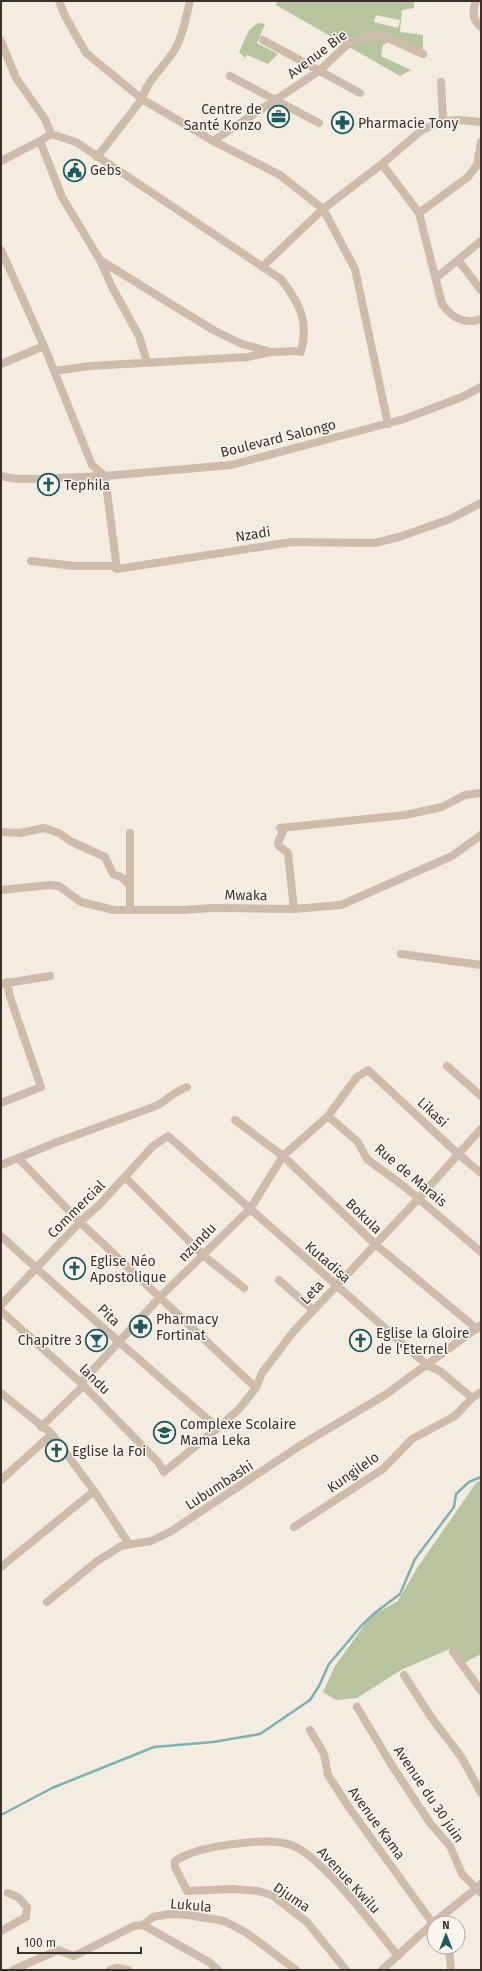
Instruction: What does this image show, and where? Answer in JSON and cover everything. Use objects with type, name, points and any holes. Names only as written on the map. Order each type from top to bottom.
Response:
[{"type":"street","points":[[60,1],[65,16],[86,53],[142,99],[213,141],[280,175],[323,209],[355,268],[388,424]]},
{"type":"street","points":[[97,157],[142,99],[145,90],[178,44],[190,1]]},
{"type":"street","points":[[476,1],[473,12],[475,22],[481,27]]},
{"type":"street","name":"Avenue Bie","points":[[213,141],[319,71],[351,41],[379,34],[406,48],[423,54]]},
{"type":"street","points":[[1,40],[16,78],[45,119],[51,134]]},
{"type":"street","points":[[263,40],[360,93]]},
{"type":"street","points":[[230,76],[274,101],[319,123]]},
{"type":"street","points":[[441,82],[443,121]]},
{"type":"street","points":[[262,267],[323,209],[382,164],[422,130],[443,121],[459,120],[481,122]]},
{"type":"street","points":[[1,161],[51,134]]},
{"type":"street","points":[[51,134],[76,142],[281,279],[298,304],[304,324],[301,352],[271,352],[248,357],[90,366],[54,371]]},
{"type":"street","points":[[40,141],[62,197],[100,260],[112,287],[139,336],[147,362]]},
{"type":"street","points":[[419,213],[468,178],[477,165],[481,142]]},
{"type":"street","points":[[382,164],[419,213],[442,304],[452,316],[460,320],[469,321],[481,319]]},
{"type":"street","points":[[436,278],[481,241]]},
{"type":"street","points":[[1,250],[44,346],[92,465],[105,476],[117,569]]},
{"type":"street","points":[[100,260],[213,330],[242,344],[271,352]]},
{"type":"street","points":[[458,260],[481,290]]},
{"type":"street","points":[[1,364],[44,346]]},
{"type":"street","name":"Boulevard Salongo","points":[[1,476],[17,479],[30,479],[105,476],[231,465],[388,424],[480,390]]},
{"type":"street","name":"Nzadi","points":[[117,569],[150,562],[298,541],[375,543],[399,537],[450,519],[481,503]]},
{"type":"street","points":[[31,561],[74,566],[113,566],[117,569]]},
{"type":"street","points":[[294,909],[288,853],[279,846],[278,843],[283,835],[283,831],[280,828],[405,815],[442,807],[465,795],[481,794]]},
{"type":"street","points":[[1,832],[20,833],[44,828],[59,833],[70,841],[106,857],[113,874],[121,877],[130,885]]},
{"type":"street","points":[[130,833],[130,909]]},
{"type":"street","name":"Mwaka","points":[[1,890],[50,885],[65,889],[81,902],[114,910],[182,910],[213,908],[294,909],[341,905],[370,894],[452,856],[481,835]]},
{"type":"street","points":[[401,954],[481,965]]},
{"type":"street","points":[[1,1103],[41,1087],[4,983],[50,976]]},
{"type":"street","points":[[446,1066],[481,1096]]},
{"type":"street","name":"nzundu","points":[[41,1427],[82,1387],[81,1382],[160,1297],[204,1256],[224,1233],[250,1209],[283,1156],[328,1116],[357,1077],[368,1070]]},
{"type":"street","name":"Likasi","points":[[368,1070],[457,1153],[481,1173]]},
{"type":"street","points":[[1,1165],[156,1106],[163,1102],[176,1090],[187,1087]]},
{"type":"street","name":"Rue de Marais","points":[[328,1116],[358,1142],[367,1159],[419,1198],[481,1252]]},
{"type":"street","name":"Bokula","points":[[235,1120],[283,1156],[375,1244],[479,1327]]},
{"type":"street","name":"Leta","points":[[164,1472],[239,1409],[256,1388],[262,1373],[313,1310],[419,1198],[457,1153],[481,1129]]},
{"type":"street","name":"Commercial","points":[[1,1305],[80,1222],[100,1204],[152,1146],[168,1136],[172,1138]]},
{"type":"street","name":"Kutadisa","points":[[172,1138],[336,1286],[427,1365],[440,1371],[472,1398]]},
{"type":"street","points":[[18,1158],[128,1269],[160,1297],[202,1339],[256,1388]]},
{"type":"street","points":[[125,1177],[204,1256],[244,1288]]},
{"type":"street","name":"Pita","points":[[1,1236],[84,1309],[118,1342],[218,1428]]},
{"type":"street","points":[[279,1280],[313,1310]]},
{"type":"street","name":"landu","points":[[1,1312],[81,1382],[158,1462],[164,1472]]},
{"type":"street","name":"Lubumbashi","points":[[47,1602],[96,1562],[121,1546],[151,1541],[170,1532],[301,1445],[385,1395],[479,1327]]},
{"type":"street","name":"Kungilelo","points":[[294,1527],[383,1469],[412,1439],[455,1416],[472,1398],[481,1392]]},
{"type":"street","points":[[1,1393],[41,1427],[52,1434],[94,1491],[129,1544]]},
{"type":"street","points":[[1,1480],[52,1434]]},
{"type":"street","points":[[1,1567],[94,1491]]},
{"type":"street","points":[[453,1652],[481,1691]]},
{"type":"street","points":[[404,1675],[431,1717],[462,1758],[481,1793]]},
{"type":"street","name":"Avenue du 30 juin","points":[[357,1707],[391,1764],[430,1823],[450,1846],[462,1874],[480,1888]]},
{"type":"street","name":"Avenue Kama","points":[[310,1730],[324,1754],[328,1775],[350,1809],[427,1915]]},
{"type":"street","name":"Avenue Kwilu","points":[[175,1861],[186,1854],[221,1846],[260,1841],[291,1845],[301,1849],[348,1894],[398,1956]]},
{"type":"street","name":"Djuma","points":[[175,1861],[175,1867],[187,1891],[233,1889],[258,1891],[272,1895],[307,1922],[346,1970]]},
{"type":"street","points":[[445,1915],[480,1888]]},
{"type":"street","points":[[1,1931],[26,1917],[27,1907],[18,1897],[8,1893]]},
{"type":"street","name":"Lukula","points":[[14,1970],[58,1950],[62,1950],[70,1955],[79,1954],[94,1945],[134,1926],[143,1925],[153,1918],[170,1914],[204,1917],[224,1921],[246,1933],[296,1970]]},
{"type":"street","points":[[143,1925],[209,1962],[218,1970]]},
{"type":"street","points":[[383,1969],[426,1930]]},
{"type":"street","points":[[449,1955],[450,1970]]},
{"type":"street","points":[[110,1970],[118,1968],[128,1970]]},
{"type":"green space","points":[[277,1],[414,1],[414,8],[402,10],[400,32],[423,35],[423,50],[396,38],[383,45],[381,56],[411,70],[400,76],[276,5]],"holes":[[[376,15],[400,20],[398,28],[374,22]]]},
{"type":"green space","points":[[258,23],[265,24],[257,43],[278,54],[268,64],[247,55],[245,58],[239,52],[249,30]]},
{"type":"green space","points":[[481,1480],[481,1654],[464,1663],[452,1648],[401,1670],[357,1698],[336,1700],[323,1692],[335,1666],[371,1616],[398,1601],[417,1568],[476,1483]]},
{"type":"waterway","points":[[1,1815],[52,1788],[154,1747],[213,1742],[260,1734],[310,1700],[319,1686],[329,1664],[362,1625],[376,1612],[400,1594],[415,1559],[454,1507],[456,1494],[469,1482],[481,1477]]},
{"type":"place","name":"Centre de Santé Konzo","points":[[278,117]]},
{"type":"place","name":"Pharmacie Tony","points":[[343,123]]},
{"type":"place","name":"Gebs","points":[[75,170]]},
{"type":"place","name":"Tephila","points":[[48,485]]},
{"type":"place","name":"Eglise Néo Apostolique","points":[[74,1269]]},
{"type":"place","name":"Pharmacy Fortinat","points":[[141,1327]]},
{"type":"place","name":"Chapitre 3","points":[[97,1340]]},
{"type":"place","name":"Eglise la Gloire de l'Eternel","points":[[361,1341]]},
{"type":"place","name":"Complexe Scolaire Mama Leka","points":[[164,1432]]},
{"type":"place","name":"Eglise la Foi","points":[[56,1451]]}]
